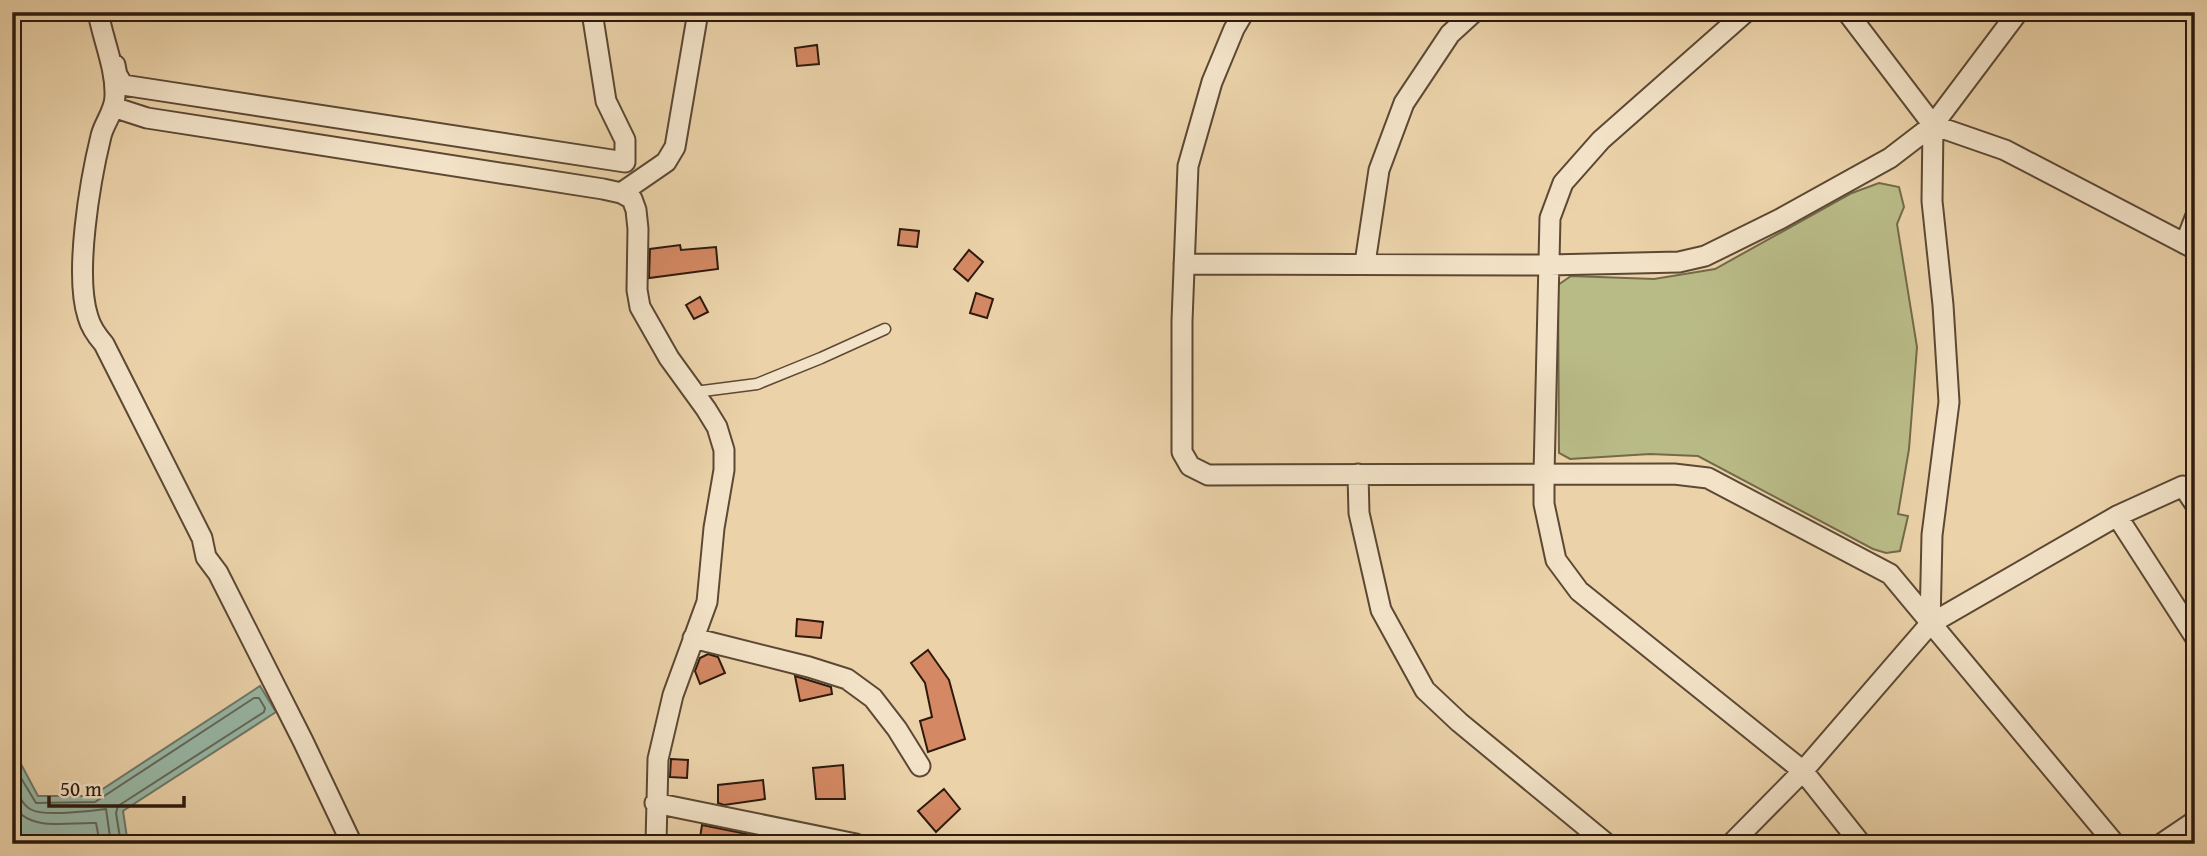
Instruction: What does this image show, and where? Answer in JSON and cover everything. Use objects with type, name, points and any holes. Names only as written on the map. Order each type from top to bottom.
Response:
[{"type":"street","points":[[98,12],[116,98],[102,133],[91,188],[83,251],[82,285],[87,316],[202,538],[206,556],[223,583],[352,844]]},
{"type":"street","points":[[107,12],[117,75],[123,85],[625,162],[625,140],[606,101],[592,12]]},
{"type":"street","points":[[621,193],[658,168],[675,147],[698,12]]},
{"type":"street","points":[[1244,12],[1212,82],[1188,166],[1182,321],[1182,452],[1190,466],[1208,475],[1674,474],[1708,478],[1890,574],[2115,844]]},
{"type":"street","points":[[1364,264],[1379,170],[1405,103],[1450,34],[1474,12]]},
{"type":"street","points":[[1746,12],[1601,139],[1563,183],[1550,218],[1544,504],[1556,560],[1579,591],[1802,771],[1861,844]]},
{"type":"street","points":[[1847,12],[1933,125],[2005,150],[2190,247],[2195,218]]},
{"type":"street","points":[[1184,264],[1549,265],[1679,262],[1705,256],[1780,219],[1890,158],[1933,125],[2018,12]]},
{"type":"street","points":[[113,107],[147,118],[621,193],[632,199],[638,229],[639,307],[669,358],[717,427],[724,450],[724,471],[713,528],[707,602],[673,695],[658,759],[656,844]]},
{"type":"street","points":[[1930,624],[1932,536],[1949,402],[1943,305],[1932,201],[1933,125]]},
{"type":"street","points":[[1358,474],[1359,513],[1381,610],[1425,690],[1459,722],[1607,844]]},
{"type":"street","points":[[1731,844],[1802,771],[1930,624],[2117,516],[2189,483],[2195,504]]},
{"type":"street","points":[[2117,516],[2195,637]]},
{"type":"street","points":[[694,638],[810,667],[847,680],[873,698],[897,729],[920,766]]},
{"type":"street","points":[[655,803],[856,844]]},
{"type":"street","points":[[2161,844],[2195,821]]},
{"type":"lane","points":[[695,392],[757,384],[885,329]]},
{"type":"green space","points":[[1879,183],[1899,187],[1904,207],[1897,224],[1917,347],[1909,449],[1898,514],[1908,516],[1900,551],[1886,553],[1873,549],[1698,456],[1650,454],[1570,459],[1559,453],[1558,285],[1571,276],[1654,279],[1715,269],[1852,193]]},
{"type":"water","points":[[260,686],[276,712],[123,811],[128,844],[12,844],[12,743],[38,796],[92,796]]},
{"type":"building","points":[[817,45],[819,64],[797,66],[795,48]]},
{"type":"building","points":[[900,229],[919,231],[917,247],[898,245]]},
{"type":"building","points":[[680,245],[681,250],[716,247],[718,269],[649,278],[650,249]]},
{"type":"building","points":[[969,250],[983,262],[968,281],[954,269]]},
{"type":"building","points":[[976,293],[993,299],[987,318],[970,313]]},
{"type":"building","points":[[700,297],[708,312],[694,319],[686,305]]},
{"type":"building","points":[[797,619],[823,622],[821,638],[796,636]]},
{"type":"building","points":[[928,650],[949,680],[965,739],[928,752],[920,721],[932,717],[925,683],[911,663]]},
{"type":"building","points":[[708,654],[718,657],[725,673],[700,684],[695,671],[700,658]]},
{"type":"building","points":[[795,676],[831,687],[832,694],[800,701]]},
{"type":"building","points":[[671,759],[688,760],[687,778],[670,777]]},
{"type":"building","points":[[843,765],[845,799],[816,799],[813,768]]},
{"type":"building","points":[[763,780],[765,799],[724,805],[718,803],[718,785]]},
{"type":"building","points":[[944,789],[960,809],[936,832],[918,811]]},
{"type":"building","points":[[702,825],[777,840],[777,844],[699,844]]}]
